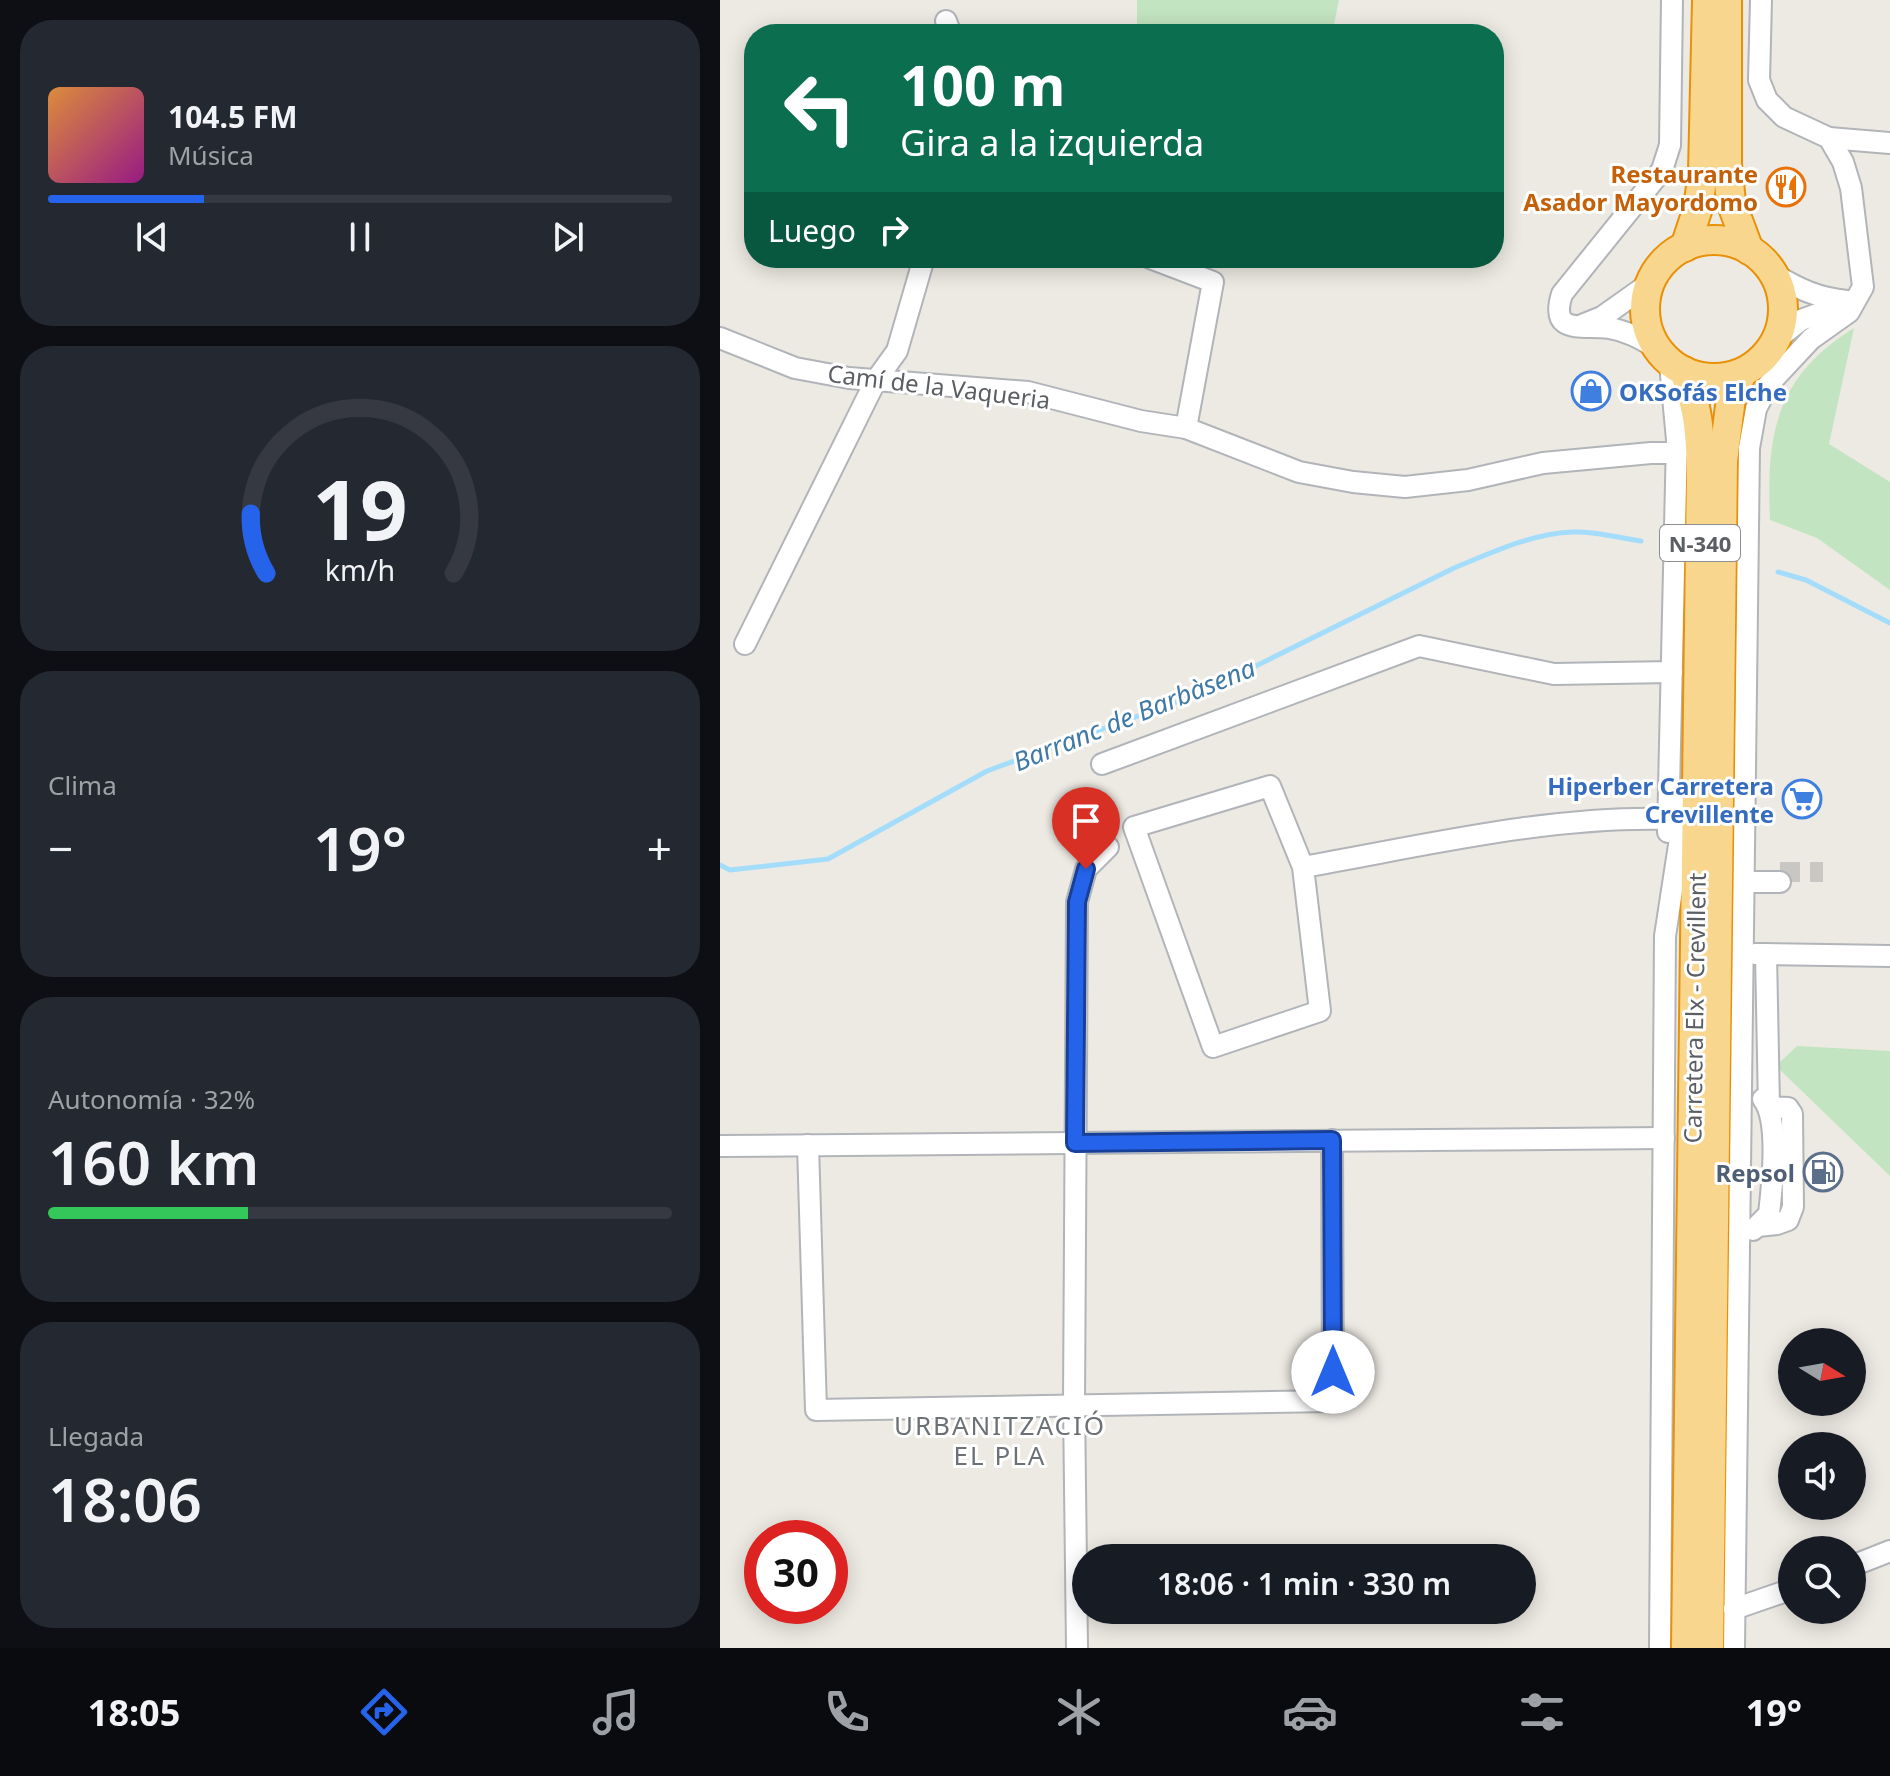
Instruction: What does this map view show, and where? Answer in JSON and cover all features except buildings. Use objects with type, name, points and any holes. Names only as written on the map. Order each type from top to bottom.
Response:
[{"type":"highway","points":[[1685,247],[1698,208],[1703,172],[1707,0]]},
{"type":"highway","points":[[1727,0],[1727,164],[1731,202],[1749,250]]},
{"type":"highway","points":[[1650,283],[1652,276],[1674,252],[1714,239],[1736,243],[1756,254],[1774,274],[1781,292],[1782,307],[1782,321],[1776,340]]},
{"type":"highway","name":"N-340","points":[[1650,283],[1644,316],[1670,361]]},
{"type":"highway","name":"N-340","points":[[1742,373],[1762,360],[1776,340]]},
{"type":"highway","points":[[1670,361],[1694,376],[1720,379],[1742,373]]},
{"type":"highway","name":"Carretera Elx - Crevillent","points":[[1670,361],[1696,403],[1700,433],[1686,1648]]},
{"type":"highway","name":"Carretera Elx - Crevillent","points":[[1709,1648],[1725,439],[1731,398],[1742,373]]},
{"type":"street","points":[[1660,1648],[1665,936],[1677,453],[1670,361],[1634,334],[1608,328],[1568,326],[1561,320],[1558,308],[1562,294],[1662,170],[1670,145],[1672,0]]},
{"type":"street","points":[[1761,0],[1759,80],[1767,100],[1784,117],[1829,138],[1890,143]]},
{"type":"street","points":[[1734,1648],[1749,448],[1756,409],[1768,385],[1811,339],[1849,312],[1863,287],[1851,188],[1843,162],[1829,138]]},
{"type":"street","points":[[745,644],[876,380],[897,351],[921,268]]},
{"type":"street","points":[[1176,268],[1213,282],[1186,428]]},
{"type":"street","points":[[1774,274],[1799,290],[1824,299],[1855,301]]},
{"type":"street","points":[[1577,327],[1602,317],[1650,283]]},
{"type":"street","points":[[1776,340],[1801,320],[1855,301]]},
{"type":"street","name":"Camí de la Vaqueria","points":[[720,338],[795,368],[849,378],[1028,392],[1141,421],[1186,428],[1299,472],[1405,487],[1468,480],[1543,463],[1677,453]]},
{"type":"street","points":[[1721,629],[1745,819]]},
{"type":"street","points":[[1102,764],[1419,646],[1554,674],[1672,672]]},
{"type":"street","points":[[1665,936],[1698,718]]},
{"type":"street","points":[[1270,786],[1303,867],[1320,1011],[1213,1047],[1134,827],[1270,786]]},
{"type":"street","points":[[1303,867],[1515,829],[1639,818],[1668,819]]},
{"type":"street","points":[[1077,1648],[1074,1404],[1077,902],[1086,869],[1108,847]]},
{"type":"street","points":[[1744,878],[1780,877]]},
{"type":"street","points":[[1743,954],[1890,956]]},
{"type":"street","points":[[1739,1238],[1758,1226],[1769,1214],[1772,1149],[1766,954]]},
{"type":"street","points":[[1741,1073],[1769,1107]]},
{"type":"street","points":[[720,1146],[1664,1138]]},
{"type":"street","points":[[808,1145],[816,1410],[1333,1401],[1332,1140]]},
{"type":"street","points":[[1866,1560],[1890,1551]]},
{"type":"street","points":[[1734,1609],[1778,1594]]},
{"type":"green space","points":[[1137,0],[1339,0],[1334,24],[1137,24]]},
{"type":"green space","points":[[1854,328],[1829,444],[1890,482],[1890,590],[1817,538],[1770,520],[1770,460],[1781,410],[1807,366]]},
{"type":"green space","points":[[1797,1046],[1890,1051],[1890,1176],[1776,1066]]},
{"type":"waterway","name":"Barranc de Barbàsena","points":[[720,865],[730,870],[828,859],[987,771],[1201,693],[1454,568],[1512,545],[1573,532],[1641,541]]},
{"type":"waterway","name":"Barranc de Barbàsena","points":[[1778,572],[1806,580],[1890,623]]},
{"type":"tunnel","points":[[1780,872],[1823,872]]},
{"type":"place","name":"Restaurante Asador Mayordomo","points":[[1786,187]]},
{"type":"place","name":"OKSofás Elche","points":[[1591,391]]},
{"type":"place","name":"Hiperber Carretera Crevillente","points":[[1802,799]]},
{"type":"place","name":"Repsol","points":[[1823,1172]]},
{"type":"district","name":"URBANITZACIÓ EL PLA","points":[[1000,1440]]},
{"type":"route","points":[[1086,869],[1077,902],[1075,1143],[1332,1140],[1333,1372]]}]
